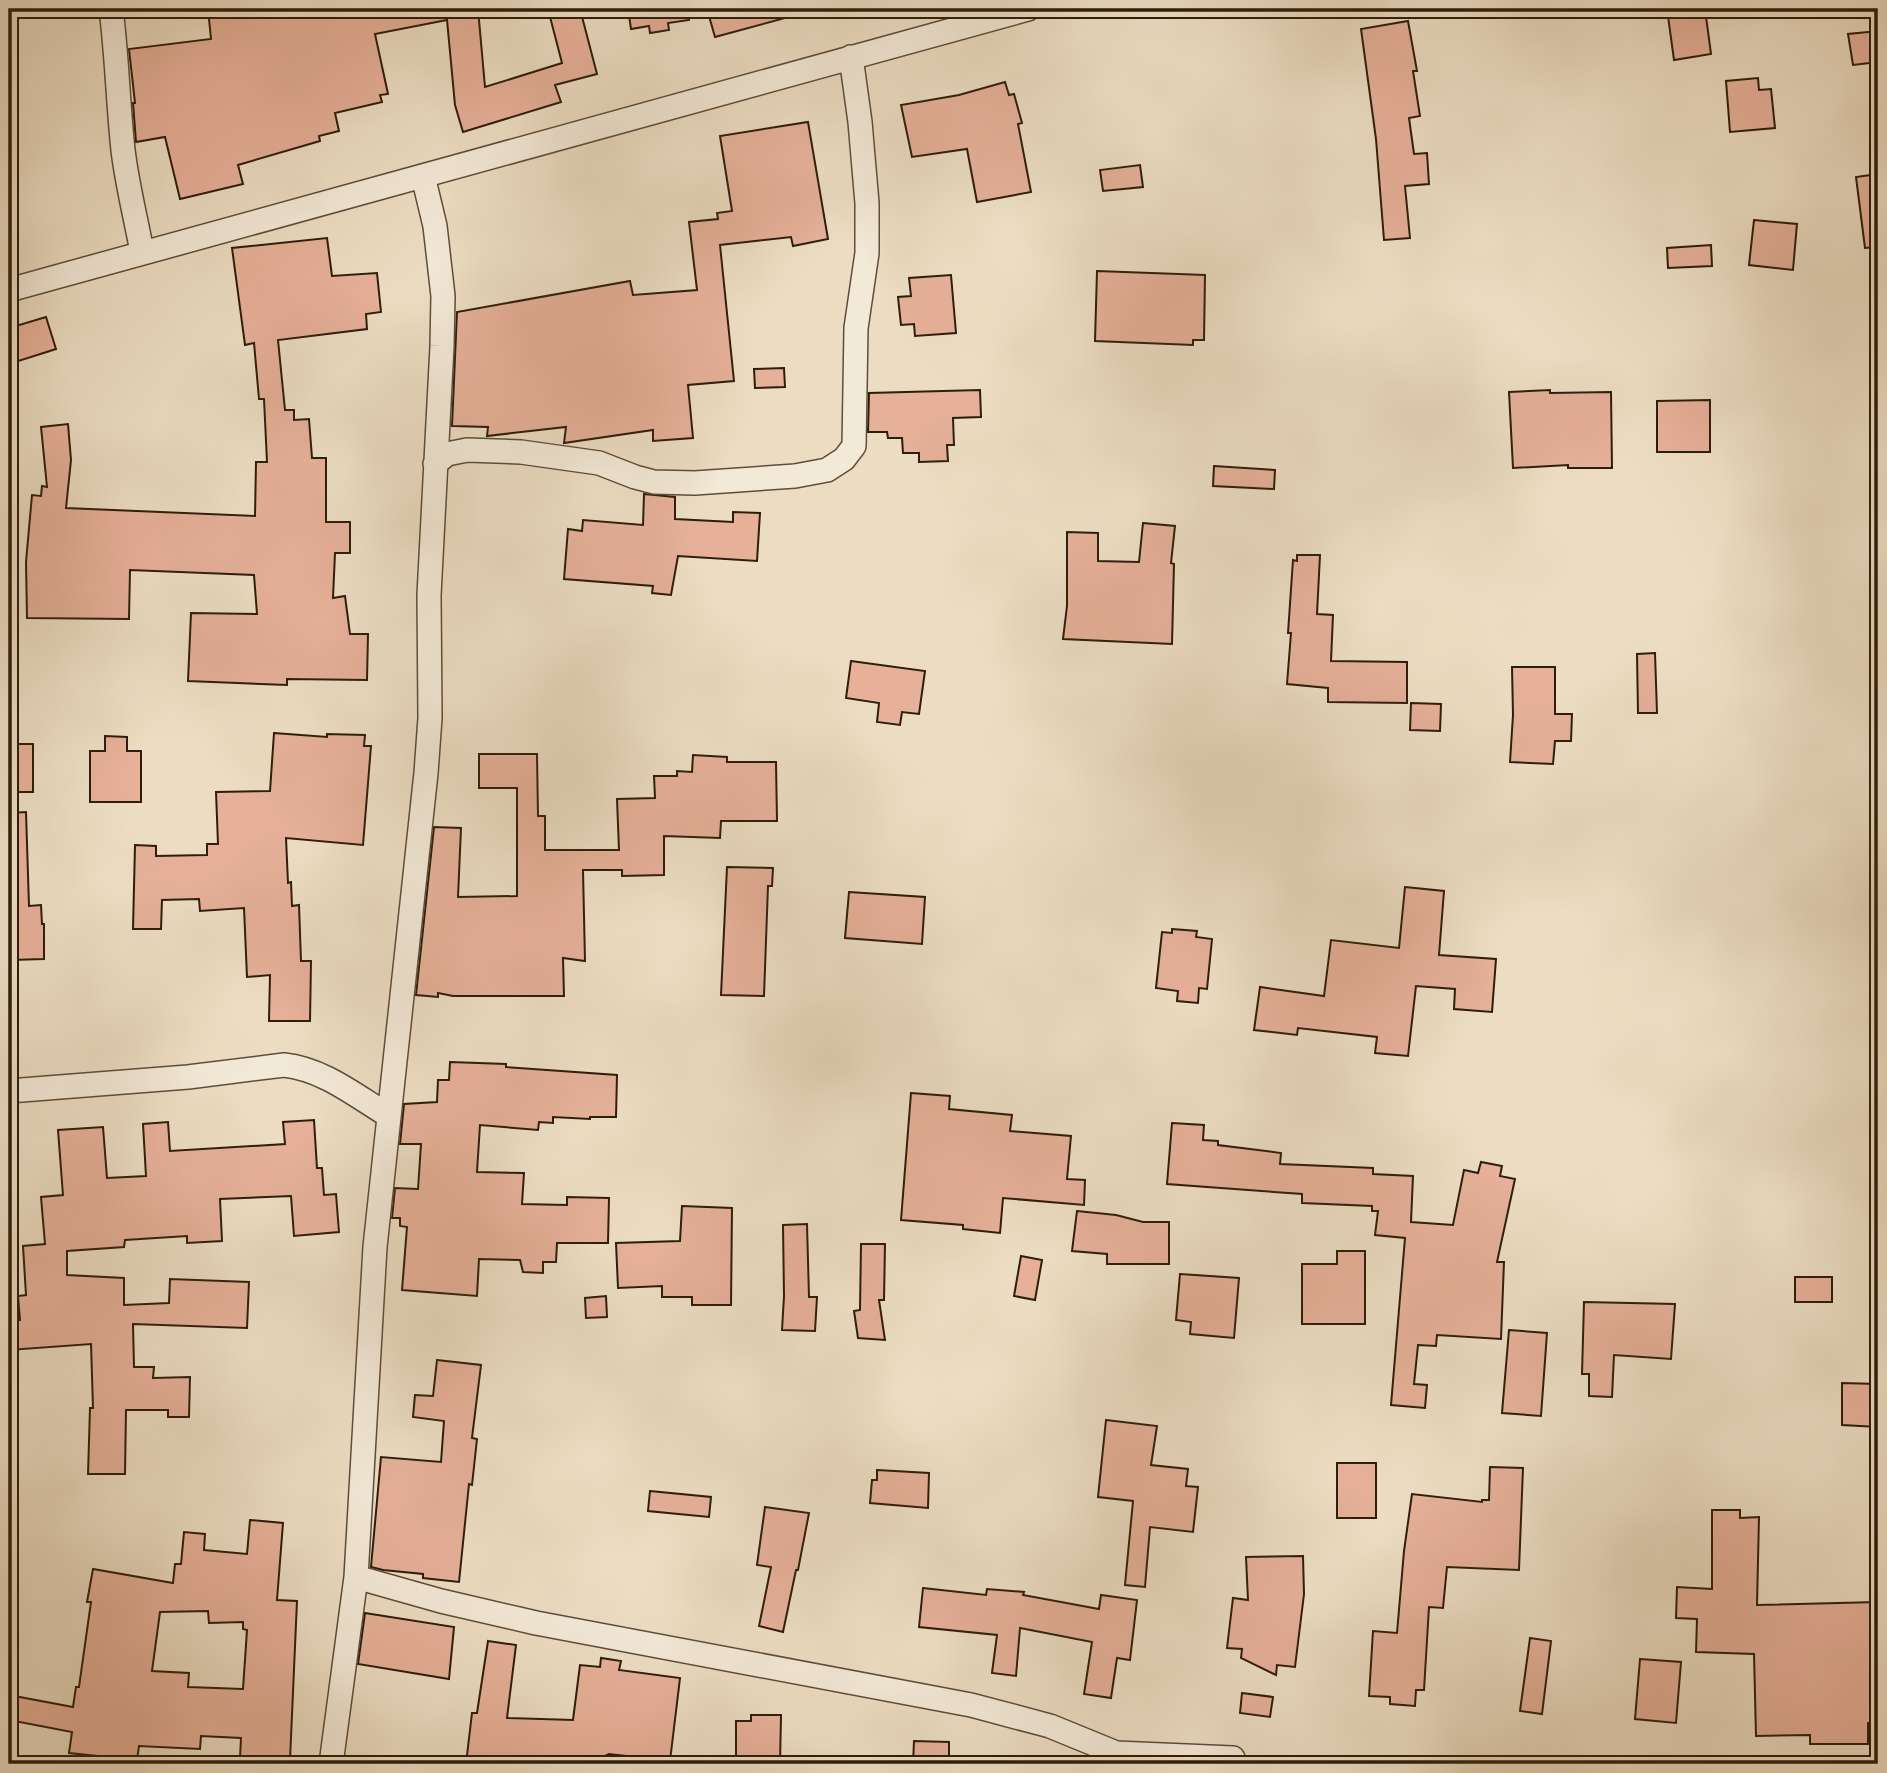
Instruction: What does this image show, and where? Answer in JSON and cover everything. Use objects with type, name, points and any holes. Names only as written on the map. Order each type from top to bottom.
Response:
[{"type":"street","points":[[111,9],[124,155],[142,252]]},
{"type":"street","points":[[9,290],[1028,9]]},
{"type":"street","points":[[435,464],[447,454],[467,450],[521,452],[599,463],[654,482],[695,484],[794,476],[827,470],[844,459],[854,446],[856,328],[867,253],[867,203],[851,57]]},
{"type":"street","points":[[331,1764],[356,1577],[375,1247],[430,718],[429,595],[443,346],[443,296],[435,226],[423,176]]},
{"type":"street","points":[[9,1091],[188,1077],[284,1065],[296,1066],[323,1076],[389,1116]]},
{"type":"street","points":[[356,1577],[441,1601],[536,1623],[971,1704],[1050,1726],[1116,1753],[1233,1758]]},
{"type":"building","points":[[208,9],[478,9],[485,87],[562,63],[548,9],[580,9],[597,74],[555,85],[561,102],[463,132],[455,105],[447,20],[375,34],[388,94],[380,95],[382,102],[335,113],[339,131],[319,136],[320,141],[238,165],[243,184],[180,199],[165,137],[136,142],[129,49],[211,39]]},
{"type":"building","points":[[628,9],[688,9],[689,20],[668,23],[669,30],[650,33],[649,26],[631,29]]},
{"type":"building","points":[[707,9],[796,9],[796,15],[715,37]]},
{"type":"building","points":[[1667,9],[1705,9],[1711,54],[1674,60]]},
{"type":"building","points":[[1408,21],[1417,71],[1413,71],[1420,116],[1409,118],[1414,154],[1427,153],[1429,184],[1405,186],[1410,238],[1384,240],[1376,139],[1361,29]]},
{"type":"building","points":[[1878,31],[1878,62],[1853,65],[1848,34]]},
{"type":"building","points":[[1758,78],[1759,90],[1771,89],[1775,128],[1730,132],[1726,81]]},
{"type":"building","points":[[1005,82],[1009,95],[1014,94],[1022,123],[1018,124],[1031,192],[977,202],[967,149],[912,157],[901,105],[959,95]]},
{"type":"building","points":[[808,122],[828,239],[793,246],[791,237],[720,245],[734,381],[688,385],[693,438],[653,441],[653,430],[564,443],[566,427],[487,436],[488,427],[452,426],[457,312],[630,281],[633,295],[697,290],[689,222],[718,219],[717,213],[732,211],[720,136]]},
{"type":"building","points":[[1140,165],[1143,187],[1103,191],[1100,170]]},
{"type":"building","points":[[1878,174],[1878,247],[1865,248],[1856,177]]},
{"type":"building","points":[[1754,220],[1797,224],[1793,270],[1749,265]]},
{"type":"building","points":[[327,238],[332,276],[377,273],[381,312],[366,314],[367,329],[278,340],[285,410],[294,410],[294,420],[309,419],[312,458],[326,458],[326,522],[350,522],[350,553],[335,553],[333,598],[345,596],[350,634],[368,634],[367,680],[287,679],[287,685],[188,681],[191,613],[257,614],[254,575],[130,570],[129,619],[27,618],[26,562],[32,495],[41,496],[42,486],[47,487],[41,427],[68,424],[71,460],[66,508],[255,516],[256,462],[267,462],[264,399],[259,399],[254,343],[245,345],[232,248]]},
{"type":"building","points":[[1711,245],[1712,266],[1668,268],[1667,248]]},
{"type":"building","points":[[1097,271],[1205,275],[1204,340],[1193,340],[1193,345],[1095,341]]},
{"type":"building","points":[[951,275],[956,333],[915,336],[914,324],[901,325],[898,297],[911,296],[909,278]]},
{"type":"building","points":[[46,317],[56,349],[9,364],[9,328]]},
{"type":"building","points":[[784,368],[785,387],[755,388],[754,369]]},
{"type":"building","points":[[980,390],[981,417],[953,418],[954,445],[947,445],[948,461],[919,462],[919,453],[903,453],[902,438],[888,438],[887,432],[868,432],[869,393]]},
{"type":"building","points":[[1550,390],[1550,393],[1611,392],[1612,468],[1568,468],[1568,465],[1513,468],[1509,392]]},
{"type":"building","points":[[1710,400],[1710,452],[1657,452],[1657,401]]},
{"type":"building","points":[[1214,466],[1275,470],[1274,489],[1213,486]]},
{"type":"building","points":[[644,494],[675,497],[675,519],[733,522],[733,512],[760,513],[757,561],[678,556],[671,595],[652,593],[653,586],[564,579],[568,529],[582,531],[583,520],[643,525]]},
{"type":"building","points":[[1143,523],[1175,526],[1171,563],[1174,564],[1172,644],[1063,639],[1067,606],[1067,532],[1098,533],[1098,561],[1139,562]]},
{"type":"building","points":[[1297,555],[1320,555],[1317,614],[1333,615],[1331,661],[1407,662],[1407,703],[1328,702],[1328,688],[1287,684],[1293,560],[1297,561]]},
{"type":"building","points":[[1655,653],[1657,713],[1638,713],[1637,654]]},
{"type":"building","points":[[851,661],[925,671],[919,714],[902,712],[900,725],[877,722],[879,703],[846,698]]},
{"type":"building","points":[[1512,667],[1555,667],[1555,714],[1572,714],[1571,741],[1555,741],[1553,764],[1510,762]]},
{"type":"building","points":[[1411,703],[1441,704],[1440,731],[1410,730]]},
{"type":"building","points":[[274,733],[327,737],[327,734],[365,735],[364,746],[371,746],[363,845],[286,838],[292,906],[299,905],[301,961],[311,961],[310,1021],[269,1021],[270,975],[247,977],[244,908],[200,911],[199,899],[162,900],[161,929],[133,929],[135,845],[156,846],[156,856],[207,855],[207,844],[218,844],[216,792],[270,791]]},
{"type":"building","points":[[105,736],[127,737],[127,751],[141,751],[141,802],[90,802],[90,751],[105,751]]},
{"type":"building","points":[[9,744],[33,744],[33,792],[9,792]]},
{"type":"building","points":[[479,754],[537,754],[538,816],[545,816],[545,850],[619,850],[617,799],[655,798],[654,776],[677,776],[677,771],[692,772],[693,755],[727,757],[727,762],[776,762],[777,821],[721,821],[720,838],[664,836],[664,875],[622,876],[622,870],[583,870],[585,961],[563,958],[564,996],[453,996],[438,993],[438,997],[416,995],[434,827],[461,828],[458,897],[517,896],[517,788],[479,788]]},
{"type":"building","points":[[26,812],[29,906],[41,905],[44,959],[11,960],[9,813]]},
{"type":"building","points":[[727,867],[773,868],[772,886],[768,886],[764,996],[721,995]]},
{"type":"building","points":[[1405,887],[1444,891],[1439,955],[1496,959],[1492,1012],[1454,1009],[1455,989],[1416,986],[1408,1056],[1375,1053],[1377,1037],[1298,1028],[1297,1035],[1254,1030],[1260,987],[1324,996],[1331,940],[1399,948]]},
{"type":"building","points":[[849,892],[925,897],[922,944],[845,938]]},
{"type":"building","points":[[1172,929],[1197,931],[1196,937],[1212,939],[1207,989],[1199,988],[1198,1003],[1177,1001],[1178,991],[1156,988],[1162,932],[1172,933]]},
{"type":"building","points":[[450,1062],[506,1064],[506,1067],[617,1075],[616,1117],[553,1117],[553,1123],[539,1122],[538,1130],[480,1125],[477,1172],[524,1173],[522,1204],[567,1205],[567,1197],[609,1198],[608,1243],[557,1243],[556,1262],[543,1262],[543,1273],[523,1272],[520,1260],[479,1259],[477,1296],[402,1290],[407,1227],[400,1226],[400,1218],[392,1218],[395,1188],[418,1189],[421,1144],[400,1144],[404,1104],[437,1102],[438,1080],[449,1080]]},
{"type":"building","points":[[911,1093],[950,1096],[949,1109],[1012,1115],[1010,1131],[1071,1136],[1067,1179],[1085,1180],[1084,1205],[1003,1198],[1000,1233],[963,1229],[963,1225],[901,1220]]},
{"type":"building","points":[[314,1120],[317,1168],[322,1168],[324,1195],[336,1194],[339,1232],[294,1236],[291,1196],[220,1199],[222,1241],[187,1243],[187,1236],[125,1240],[124,1247],[67,1251],[67,1275],[124,1278],[124,1305],[169,1303],[170,1279],[249,1282],[247,1328],[133,1324],[134,1367],[154,1367],[153,1378],[190,1377],[189,1417],[168,1417],[168,1410],[126,1410],[125,1474],[88,1474],[90,1408],[93,1408],[91,1344],[9,1350],[9,1320],[20,1320],[18,1296],[26,1295],[23,1246],[45,1244],[41,1197],[63,1195],[58,1130],[103,1127],[107,1178],[146,1176],[143,1124],[168,1122],[170,1151],[285,1144],[283,1122]]},
{"type":"building","points":[[1172,1123],[1204,1125],[1203,1140],[1218,1141],[1218,1145],[1281,1153],[1280,1164],[1373,1168],[1373,1174],[1413,1176],[1411,1222],[1453,1225],[1464,1170],[1478,1173],[1481,1162],[1502,1166],[1500,1176],[1515,1179],[1497,1262],[1504,1262],[1501,1339],[1437,1335],[1436,1346],[1418,1345],[1414,1384],[1427,1385],[1425,1408],[1391,1405],[1405,1238],[1375,1235],[1378,1211],[1372,1211],[1372,1206],[1302,1203],[1302,1194],[1167,1184]]},
{"type":"building","points":[[682,1206],[732,1208],[731,1305],[692,1305],[692,1297],[662,1297],[662,1286],[618,1288],[616,1243],[680,1241]]},
{"type":"building","points":[[1077,1211],[1116,1215],[1143,1222],[1169,1222],[1169,1264],[1107,1264],[1107,1254],[1072,1251]]},
{"type":"building","points":[[807,1224],[809,1297],[817,1297],[815,1331],[782,1330],[783,1225]]},
{"type":"building","points":[[861,1244],[885,1244],[884,1300],[879,1300],[885,1340],[858,1338],[854,1311],[860,1310]]},
{"type":"building","points":[[1337,1251],[1365,1251],[1365,1324],[1302,1324],[1302,1264],[1337,1264]]},
{"type":"building","points":[[1021,1256],[1042,1260],[1035,1300],[1014,1296]]},
{"type":"building","points":[[1180,1274],[1239,1278],[1234,1338],[1190,1334],[1191,1322],[1176,1320]]},
{"type":"building","points":[[1795,1277],[1832,1277],[1832,1302],[1795,1302]]},
{"type":"building","points":[[606,1296],[607,1317],[586,1318],[585,1298]]},
{"type":"building","points":[[1584,1302],[1675,1304],[1671,1359],[1614,1355],[1612,1397],[1589,1396],[1589,1374],[1582,1374]]},
{"type":"building","points":[[1509,1330],[1547,1333],[1541,1416],[1502,1413]]},
{"type":"building","points":[[437,1360],[481,1365],[472,1438],[477,1439],[472,1485],[469,1484],[459,1582],[423,1578],[423,1574],[371,1567],[381,1457],[441,1462],[444,1421],[413,1417],[415,1395],[433,1396]]},
{"type":"building","points":[[1842,1383],[1878,1384],[1878,1427],[1842,1425]]},
{"type":"building","points":[[1106,1420],[1157,1426],[1151,1465],[1188,1469],[1186,1486],[1198,1487],[1193,1532],[1150,1527],[1145,1587],[1125,1585],[1133,1501],[1098,1497]]},
{"type":"building","points":[[1337,1463],[1376,1463],[1376,1518],[1337,1518]]},
{"type":"building","points":[[1490,1467],[1523,1468],[1519,1570],[1447,1567],[1443,1608],[1429,1607],[1424,1690],[1416,1690],[1415,1706],[1390,1704],[1390,1697],[1369,1696],[1373,1631],[1397,1633],[1412,1494],[1482,1502],[1489,1500]]},
{"type":"building","points":[[877,1470],[929,1473],[928,1508],[870,1503],[872,1480],[877,1480]]},
{"type":"building","points":[[650,1491],[711,1497],[709,1517],[648,1511]]},
{"type":"building","points":[[765,1507],[809,1513],[783,1632],[759,1626],[771,1567],[757,1565]]},
{"type":"building","points":[[1712,1510],[1740,1510],[1740,1518],[1759,1517],[1757,1605],[1878,1602],[1878,1724],[1868,1723],[1868,1744],[1810,1744],[1810,1735],[1756,1736],[1754,1654],[1696,1652],[1697,1619],[1676,1618],[1677,1587],[1712,1589]]},
{"type":"building","points":[[250,1520],[283,1523],[277,1600],[297,1601],[290,1760],[240,1758],[241,1738],[201,1736],[200,1749],[139,1746],[137,1760],[69,1753],[72,1732],[9,1720],[9,1695],[73,1707],[76,1687],[79,1687],[93,1569],[173,1583],[175,1564],[181,1564],[184,1532],[205,1534],[204,1550],[247,1554]],"holes":[[[208,1611],[209,1623],[243,1622],[243,1629],[247,1630],[243,1689],[188,1687],[189,1673],[152,1671],[160,1612]]]},
{"type":"building","points":[[1303,1556],[1304,1594],[1295,1667],[1277,1665],[1276,1675],[1241,1658],[1242,1649],[1227,1648],[1233,1598],[1248,1600],[1246,1557]]},
{"type":"building","points":[[923,1588],[986,1595],[987,1589],[1024,1592],[1023,1595],[1099,1609],[1101,1595],[1137,1600],[1130,1660],[1117,1658],[1111,1698],[1084,1694],[1092,1642],[1020,1628],[1016,1676],[992,1673],[997,1635],[919,1627]]},
{"type":"building","points":[[365,1613],[454,1627],[449,1679],[358,1664]]},
{"type":"building","points":[[1530,1638],[1551,1641],[1542,1714],[1520,1711]]},
{"type":"building","points":[[488,1641],[516,1645],[507,1718],[573,1720],[580,1665],[600,1667],[601,1658],[621,1661],[619,1670],[680,1678],[670,1761],[609,1754],[605,1756],[604,1764],[466,1764],[472,1713],[477,1713]]},
{"type":"building","points":[[1640,1659],[1681,1662],[1676,1723],[1635,1719]]},
{"type":"building","points":[[1242,1693],[1273,1697],[1270,1717],[1240,1713]]},
{"type":"building","points":[[751,1715],[781,1715],[780,1764],[736,1764],[736,1721],[751,1721]]},
{"type":"building","points":[[914,1741],[949,1742],[949,1764],[913,1764]]}]
